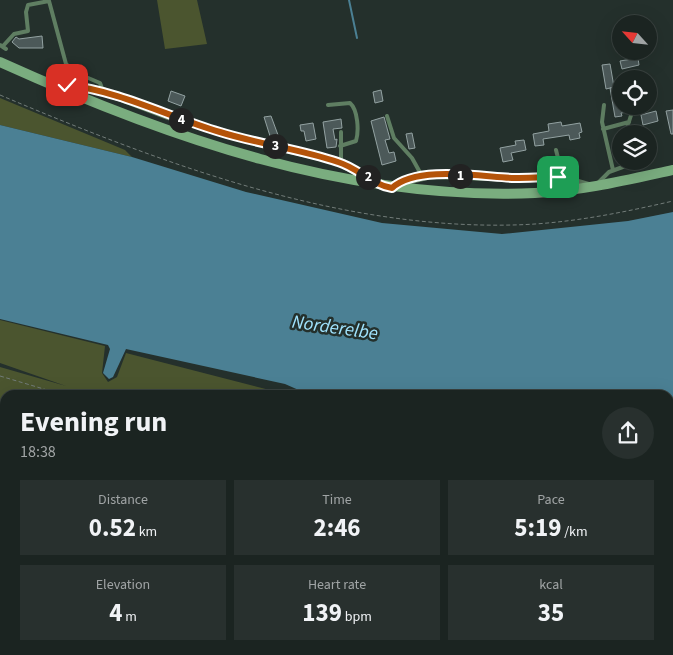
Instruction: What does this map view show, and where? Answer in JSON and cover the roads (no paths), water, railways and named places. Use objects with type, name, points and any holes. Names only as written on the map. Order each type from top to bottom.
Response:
[{"type":"street","points":[[0,62],[114,112],[221,148],[392,188],[498,194],[537,193],[594,188],[673,170]]},
{"type":"street","points":[[52,86],[67,85],[102,91],[168,116],[229,135],[341,163],[380,186]]},
{"type":"street","points":[[392,188],[398,183],[422,176],[563,178],[594,188]]},
{"type":"lane","points":[[3,47],[14,34],[28,31],[26,12],[28,5],[50,1],[66,64],[74,72],[100,83],[102,91]]},
{"type":"lane","points":[[328,104],[350,103],[354,110],[358,129],[356,142],[340,146]]},
{"type":"lane","points":[[604,105],[602,115],[603,129],[612,166]]},
{"type":"lane","points":[[628,125],[631,115]]},
{"type":"lane","points":[[387,116],[394,138],[412,158],[422,176]]},
{"type":"lane","points":[[603,129],[629,122]]},
{"type":"lane","points":[[341,132],[341,163]]},
{"type":"lane","points":[[556,150],[563,178]]},
{"type":"lane","points":[[594,188],[602,178],[613,170]]},
{"type":"water","name":"Norderelbe","points":[[0,125],[132,157],[246,192],[382,223],[502,234],[628,221],[673,212],[673,390],[299,390],[285,384],[126,349],[113,377],[109,379],[103,373],[110,349],[108,345],[0,319]]},
{"type":"waterway","points":[[349,0],[357,38]]}]
